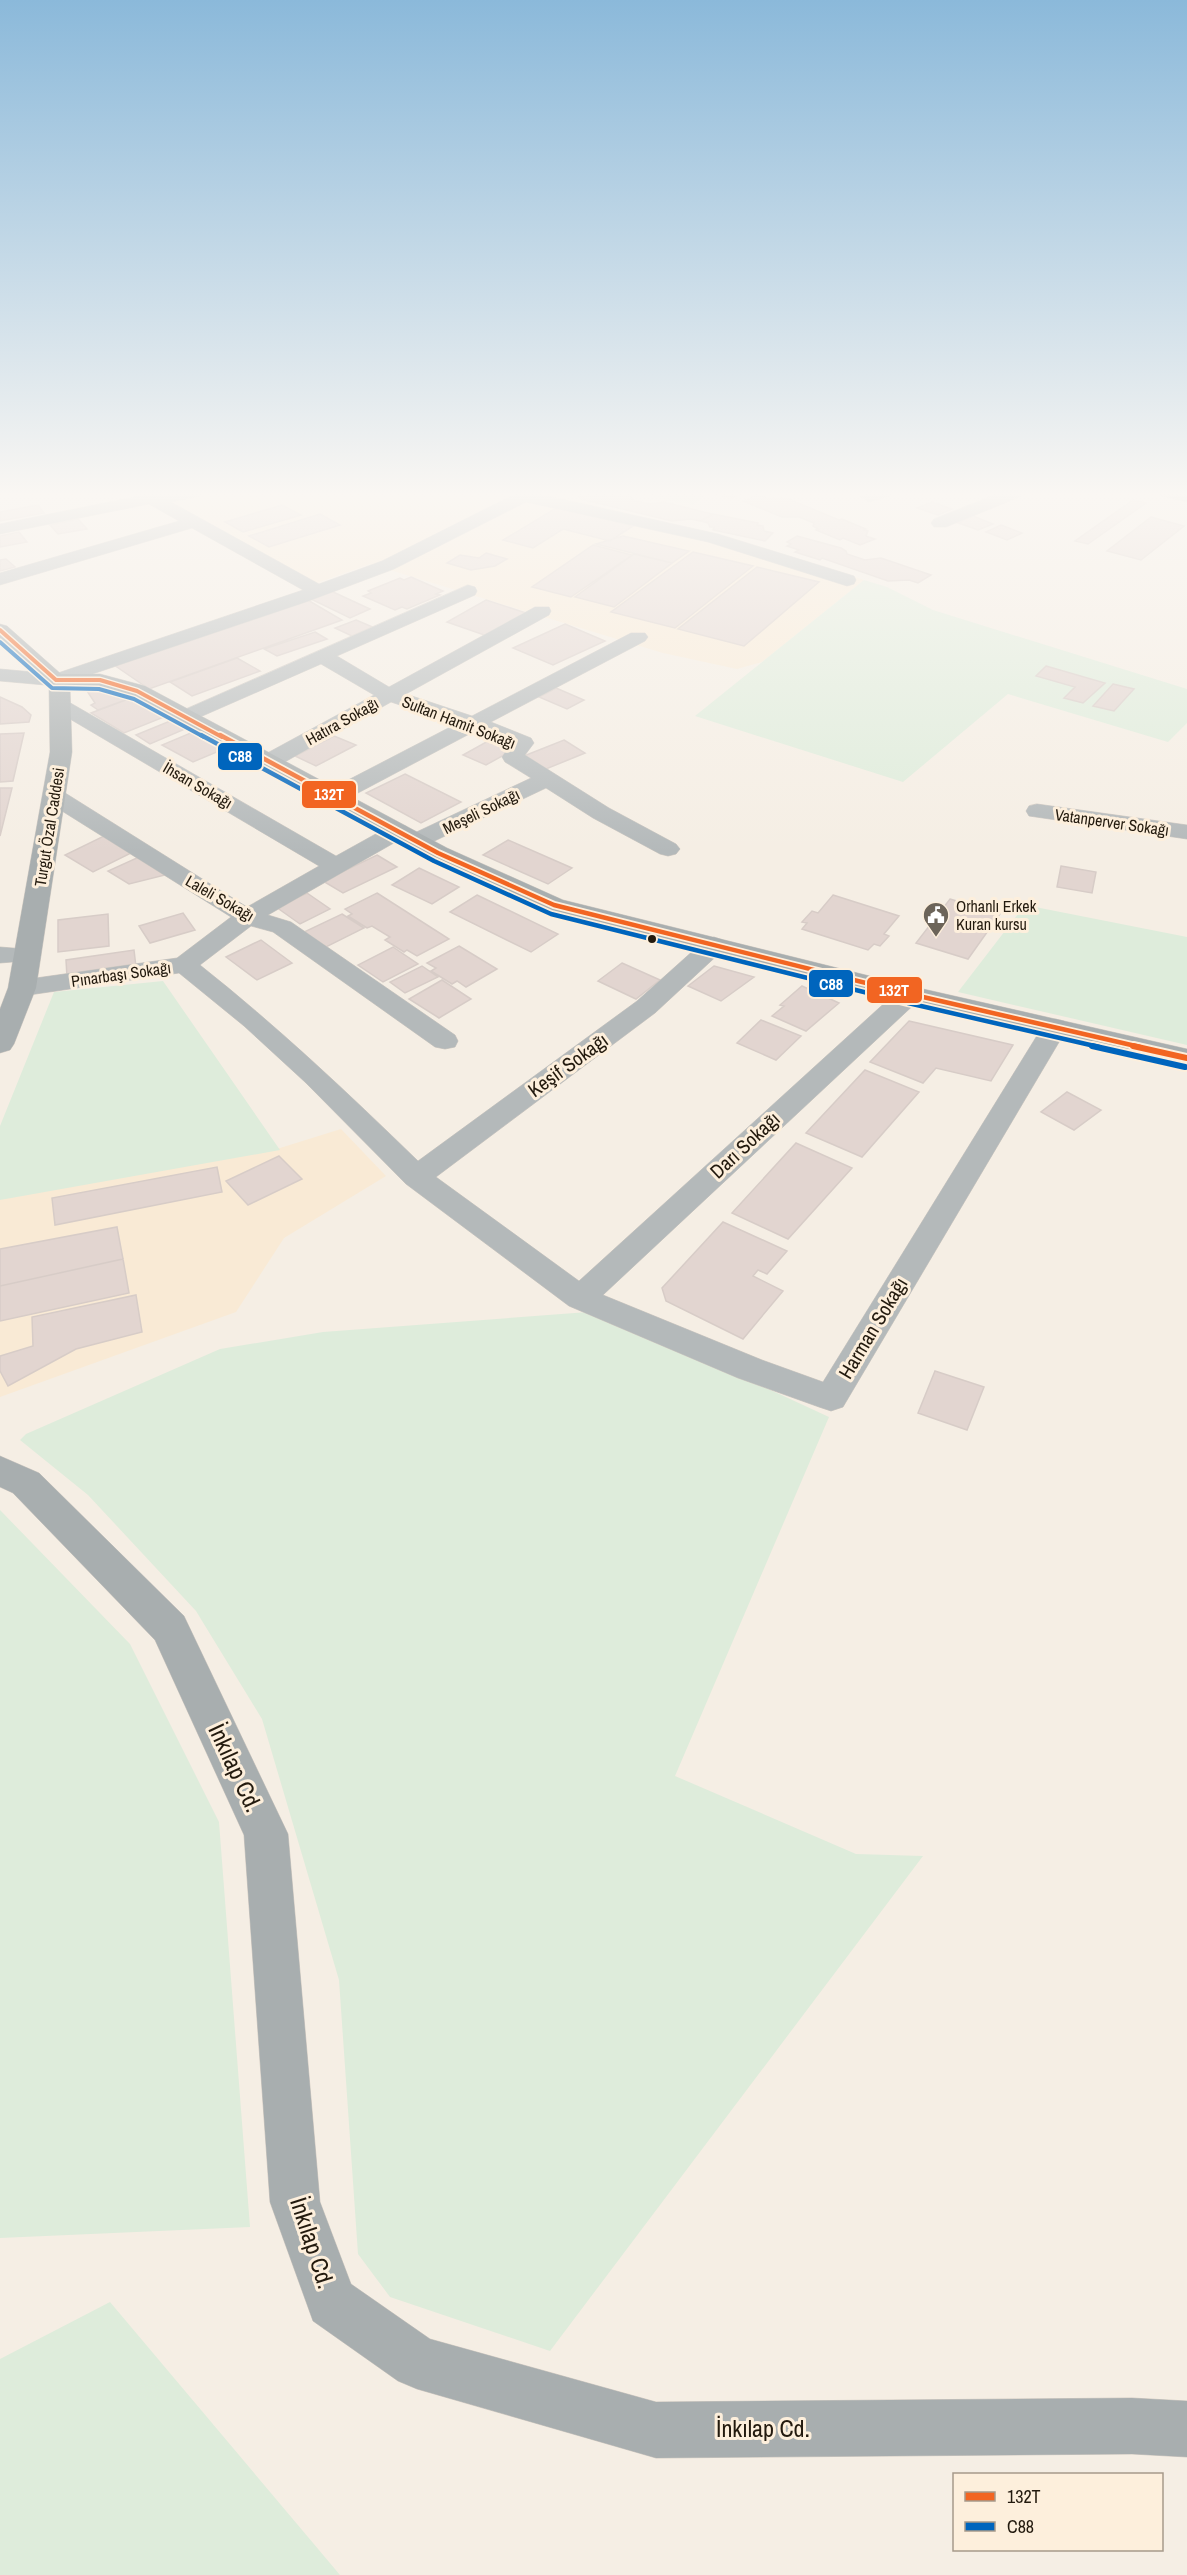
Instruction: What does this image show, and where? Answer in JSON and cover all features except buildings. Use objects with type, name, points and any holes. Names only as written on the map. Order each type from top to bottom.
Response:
[{"type":"street","points":[[56,680],[256,612]]},
{"type":"street","points":[[184,717],[420,612]]},
{"type":"street","name":"Hatıra Sokağı","points":[[268,762],[540,612]]},
{"type":"street","points":[[0,630],[56,680]]},
{"type":"street","points":[[333,797],[638,637]]},
{"type":"street","name":"Sultan Hamit Sokağı","points":[[322,656],[389,695],[474,723],[523,743],[513,757],[545,780],[668,849]]},
{"type":"street","points":[[0,675],[56,680],[100,680],[137,691],[407,836],[554,905],[910,994],[1187,1058]]},
{"type":"street","name":"Turgut Özal Caddesi","points":[[0,1044],[22,988],[61,752],[60,687],[56,680]]},
{"type":"street","name":"İhsan Sokağı","points":[[60,705],[336,866]]},
{"type":"street","name":"Meşeli Sokağı","points":[[407,836],[545,780]]},
{"type":"street","name":"Laleli Sokağı","points":[[54,796],[247,917],[282,927],[445,1041]]},
{"type":"street","name":"Vatanperver Sokağı","points":[[1037,811],[1187,832]]},
{"type":"street","name":"Pınarbaşı Sokağı","points":[[22,988],[184,965],[247,917],[336,866],[407,836]]},
{"type":"street","name":"Keşif Sokağı","points":[[416,1177],[646,1007],[714,945]]},
{"type":"street","points":[[0,955],[28,955]]},
{"type":"street","points":[[184,965],[253,1020],[316,1077],[416,1177],[580,1298]]},
{"type":"street","name":"Darı Sokağı","points":[[580,1298],[910,994]]},
{"type":"street","name":"Harman Sokağı","points":[[580,1298],[750,1369],[831,1398],[1054,1027]]},
{"type":"street","name":"İnkılap Cd.","points":[[0,1471],[26,1483],[170,1628],[266,1834],[296,2202],[332,2302],[417,2362],[656,2430],[1132,2426],[1187,2429]]},
{"type":"shaded area","points":[[529,612],[824,612],[762,662],[737,669],[663,653]]},
{"type":"shaded area","points":[[341,1129],[386,1176],[284,1238],[236,1312],[0,1397],[0,1199],[280,1148]]},
{"type":"green space","points":[[824,612],[940,612],[1187,689],[1187,723],[1168,742],[1008,694],[903,782],[695,716]]},
{"type":"green space","points":[[1025,905],[1187,937],[1187,1045],[958,992]]},
{"type":"green space","points":[[163,981],[280,1150],[0,1200],[0,1126],[54,992]]},
{"type":"green space","points":[[588,1312],[611,1316],[829,1417],[675,1776],[856,1854],[923,1856],[550,2351],[390,2297],[358,2254],[339,1980],[262,1719],[196,1611],[88,1495],[20,1440],[26,1434],[220,1349],[323,1332]]},
{"type":"green space","points":[[0,1510],[130,1644],[219,1822],[250,2227],[0,2238]]},
{"type":"green space","points":[[110,2302],[340,2575],[0,2575],[0,2359]]},
{"type":"transit line","name":"132T","points":[[0,630],[56,680]]},
{"type":"transit line","name":"C88","points":[[0,642],[52,688],[99,689],[134,699],[434,861],[551,914],[908,1003],[1185,1067]]},
{"type":"transit line","name":"132T","points":[[56,680],[100,680],[137,691],[438,853],[554,905],[910,994],[1187,1058]]},
{"type":"place","name":"Orhanlı Erkek Kuran kursu","points":[[936,938]]}]
